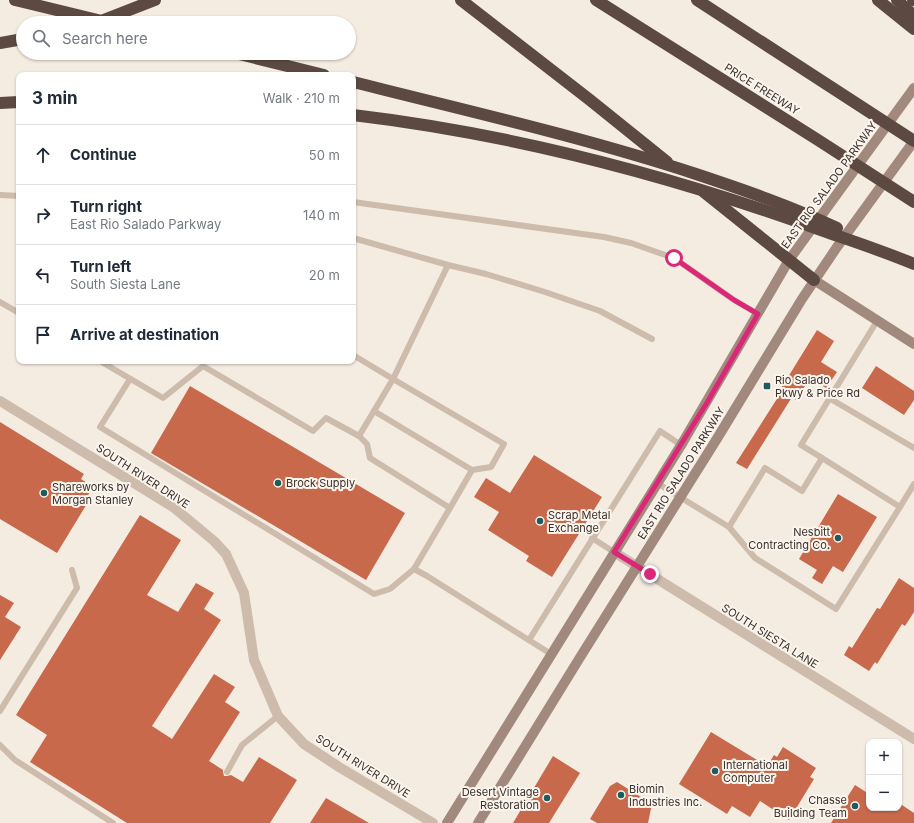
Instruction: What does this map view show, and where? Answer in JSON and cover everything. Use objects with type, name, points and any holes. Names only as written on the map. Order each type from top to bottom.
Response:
[{"type":"highway","points":[[15,0],[81,16]]},
{"type":"highway","points":[[114,16],[155,0]]},
{"type":"highway","points":[[461,0],[590,100],[814,280]]},
{"type":"highway","name":"PRICE FREEWAY","points":[[596,0],[914,202]]},
{"type":"highway","points":[[697,0],[914,141]]},
{"type":"highway","points":[[878,0],[914,29]]},
{"type":"highway","points":[[897,0],[914,16]]},
{"type":"highway","points":[[0,43],[16,40]]},
{"type":"highway","points":[[263,60],[312,72]]},
{"type":"highway","points":[[356,83],[622,150],[764,197],[810,215],[914,264]]},
{"type":"highway","points":[[0,102],[16,102]]},
{"type":"highway","points":[[356,115],[424,125],[570,153],[665,178],[760,208],[900,258]]},
{"type":"main road","name":"EAST RIO SALADO PARKWAY","points":[[447,823],[681,445],[789,260],[914,88]]},
{"type":"main road","name":"EAST RIO SALADO PARKWAY","points":[[478,823],[814,280],[914,141]]},
{"type":"main road","points":[[814,280],[914,344]]},
{"type":"street","name":"SOUTH RIVER DRIVE","points":[[0,401],[173,507],[214,541],[226,554],[244,594],[254,660],[278,716],[304,744],[339,767],[433,823]]},
{"type":"street","name":"SOUTH SIESTA LANE","points":[[614,552],[914,740]]},
{"type":"lane","points":[[0,195],[16,196]]},
{"type":"lane","points":[[356,202],[604,237],[631,243],[674,258],[734,300],[758,314]]},
{"type":"lane","points":[[356,239],[448,265],[486,274],[545,292],[600,311],[652,339]]},
{"type":"lane","points":[[359,436],[393,379],[448,265]]},
{"type":"lane","points":[[0,302],[16,311]]},
{"type":"lane","points":[[877,321],[801,445],[900,507]]},
{"type":"lane","points":[[356,357],[504,444],[491,466],[472,470],[374,412]]},
{"type":"lane","points":[[105,364],[163,398],[203,366],[313,431],[326,418],[359,436],[367,444],[370,458],[450,508]]},
{"type":"lane","points":[[130,379],[100,427],[374,594],[390,589],[414,569],[472,470]]},
{"type":"lane","points":[[829,398],[914,448]]},
{"type":"lane","points":[[529,640],[660,431],[681,445]]},
{"type":"lane","points":[[729,527],[765,468],[802,491],[822,458]]},
{"type":"lane","points":[[657,483],[729,527],[755,558],[836,609],[914,484]]},
{"type":"lane","points":[[592,538],[614,552]]},
{"type":"lane","points":[[414,569],[551,654]]},
{"type":"lane","points":[[0,710],[77,588],[72,570]]},
{"type":"lane","points":[[227,772],[242,745],[278,716]]},
{"type":"lane","points":[[0,745],[15,760],[113,823]]},
{"type":"building","points":[[817,330],[834,341],[821,362],[837,372],[826,388],[810,378],[796,400],[792,397],[747,469],[736,463],[782,391],[780,390]]},
{"type":"building","points":[[876,366],[914,391],[914,400],[904,415],[862,388]]},
{"type":"building","name":"Brock Supply","points":[[190,386],[405,513],[366,580],[151,453]]},
{"type":"building","name":"Shareworks by Morgan Stanley","points":[[0,422],[84,474],[81,479],[93,487],[85,500],[88,502],[57,553],[0,519]]},
{"type":"building","name":"Scrap Metal Exchange","points":[[534,455],[602,497],[552,577],[526,561],[529,556],[488,530],[499,512],[474,497],[486,478],[510,493]]},
{"type":"building","name":"Nesbitt Contracting Co.","points":[[838,494],[877,517],[843,572],[833,566],[822,584],[812,578],[817,570],[799,559]]},
{"type":"building","points":[[140,515],[181,540],[147,595],[178,612],[196,583],[214,593],[204,609],[221,620],[152,726],[172,739],[214,674],[235,687],[225,702],[240,712],[209,761],[223,770],[224,776],[231,775],[243,782],[259,757],[297,780],[270,823],[127,823],[30,762],[47,735],[16,715]]},
{"type":"building","points":[[899,578],[914,588],[914,612],[905,626],[902,624],[877,664],[875,662],[869,671],[844,655],[849,646],[852,648],[877,608],[880,609]]},
{"type":"building","points":[[0,595],[14,603],[5,617],[21,627],[0,660]]},
{"type":"building","points":[[711,732],[767,766],[774,755],[777,757],[783,747],[816,768],[810,777],[814,779],[789,820],[760,801],[750,817],[732,806],[727,814],[679,784]]},
{"type":"building","name":"Desert Vintage Restoration","points":[[553,756],[580,773],[549,823],[513,823]]},
{"type":"building","name":"Biomin Industries Inc.","points":[[617,782],[652,804],[648,823],[597,823],[590,819],[610,786]]},
{"type":"building","name":"Chasse Building Team","points":[[855,785],[866,792],[866,811],[902,811],[902,805],[914,813],[914,823],[831,823]]},
{"type":"building","points":[[326,798],[369,823],[310,823]]},
{"type":"place","name":"Rio Salado Pkwy & Price Rd","points":[[767,386]]},
{"type":"place","name":"Brock Supply","points":[[278,483]]},
{"type":"place","name":"Shareworks by Morgan Stanley","points":[[44,493]]},
{"type":"place","name":"Scrap Metal Exchange","points":[[540,521]]},
{"type":"place","name":"Nesbitt Contracting Co.","points":[[838,538]]},
{"type":"place","name":"International Computer","points":[[715,771]]},
{"type":"place","name":"Biomin Industries Inc.","points":[[621,795]]},
{"type":"place","name":"Desert Vintage Restoration","points":[[547,798]]},
{"type":"place","name":"Chasse Building Team","points":[[855,806]]},
{"type":"route","points":[[650,574],[614,552],[708,401],[758,314],[734,300],[674,258]]}]
